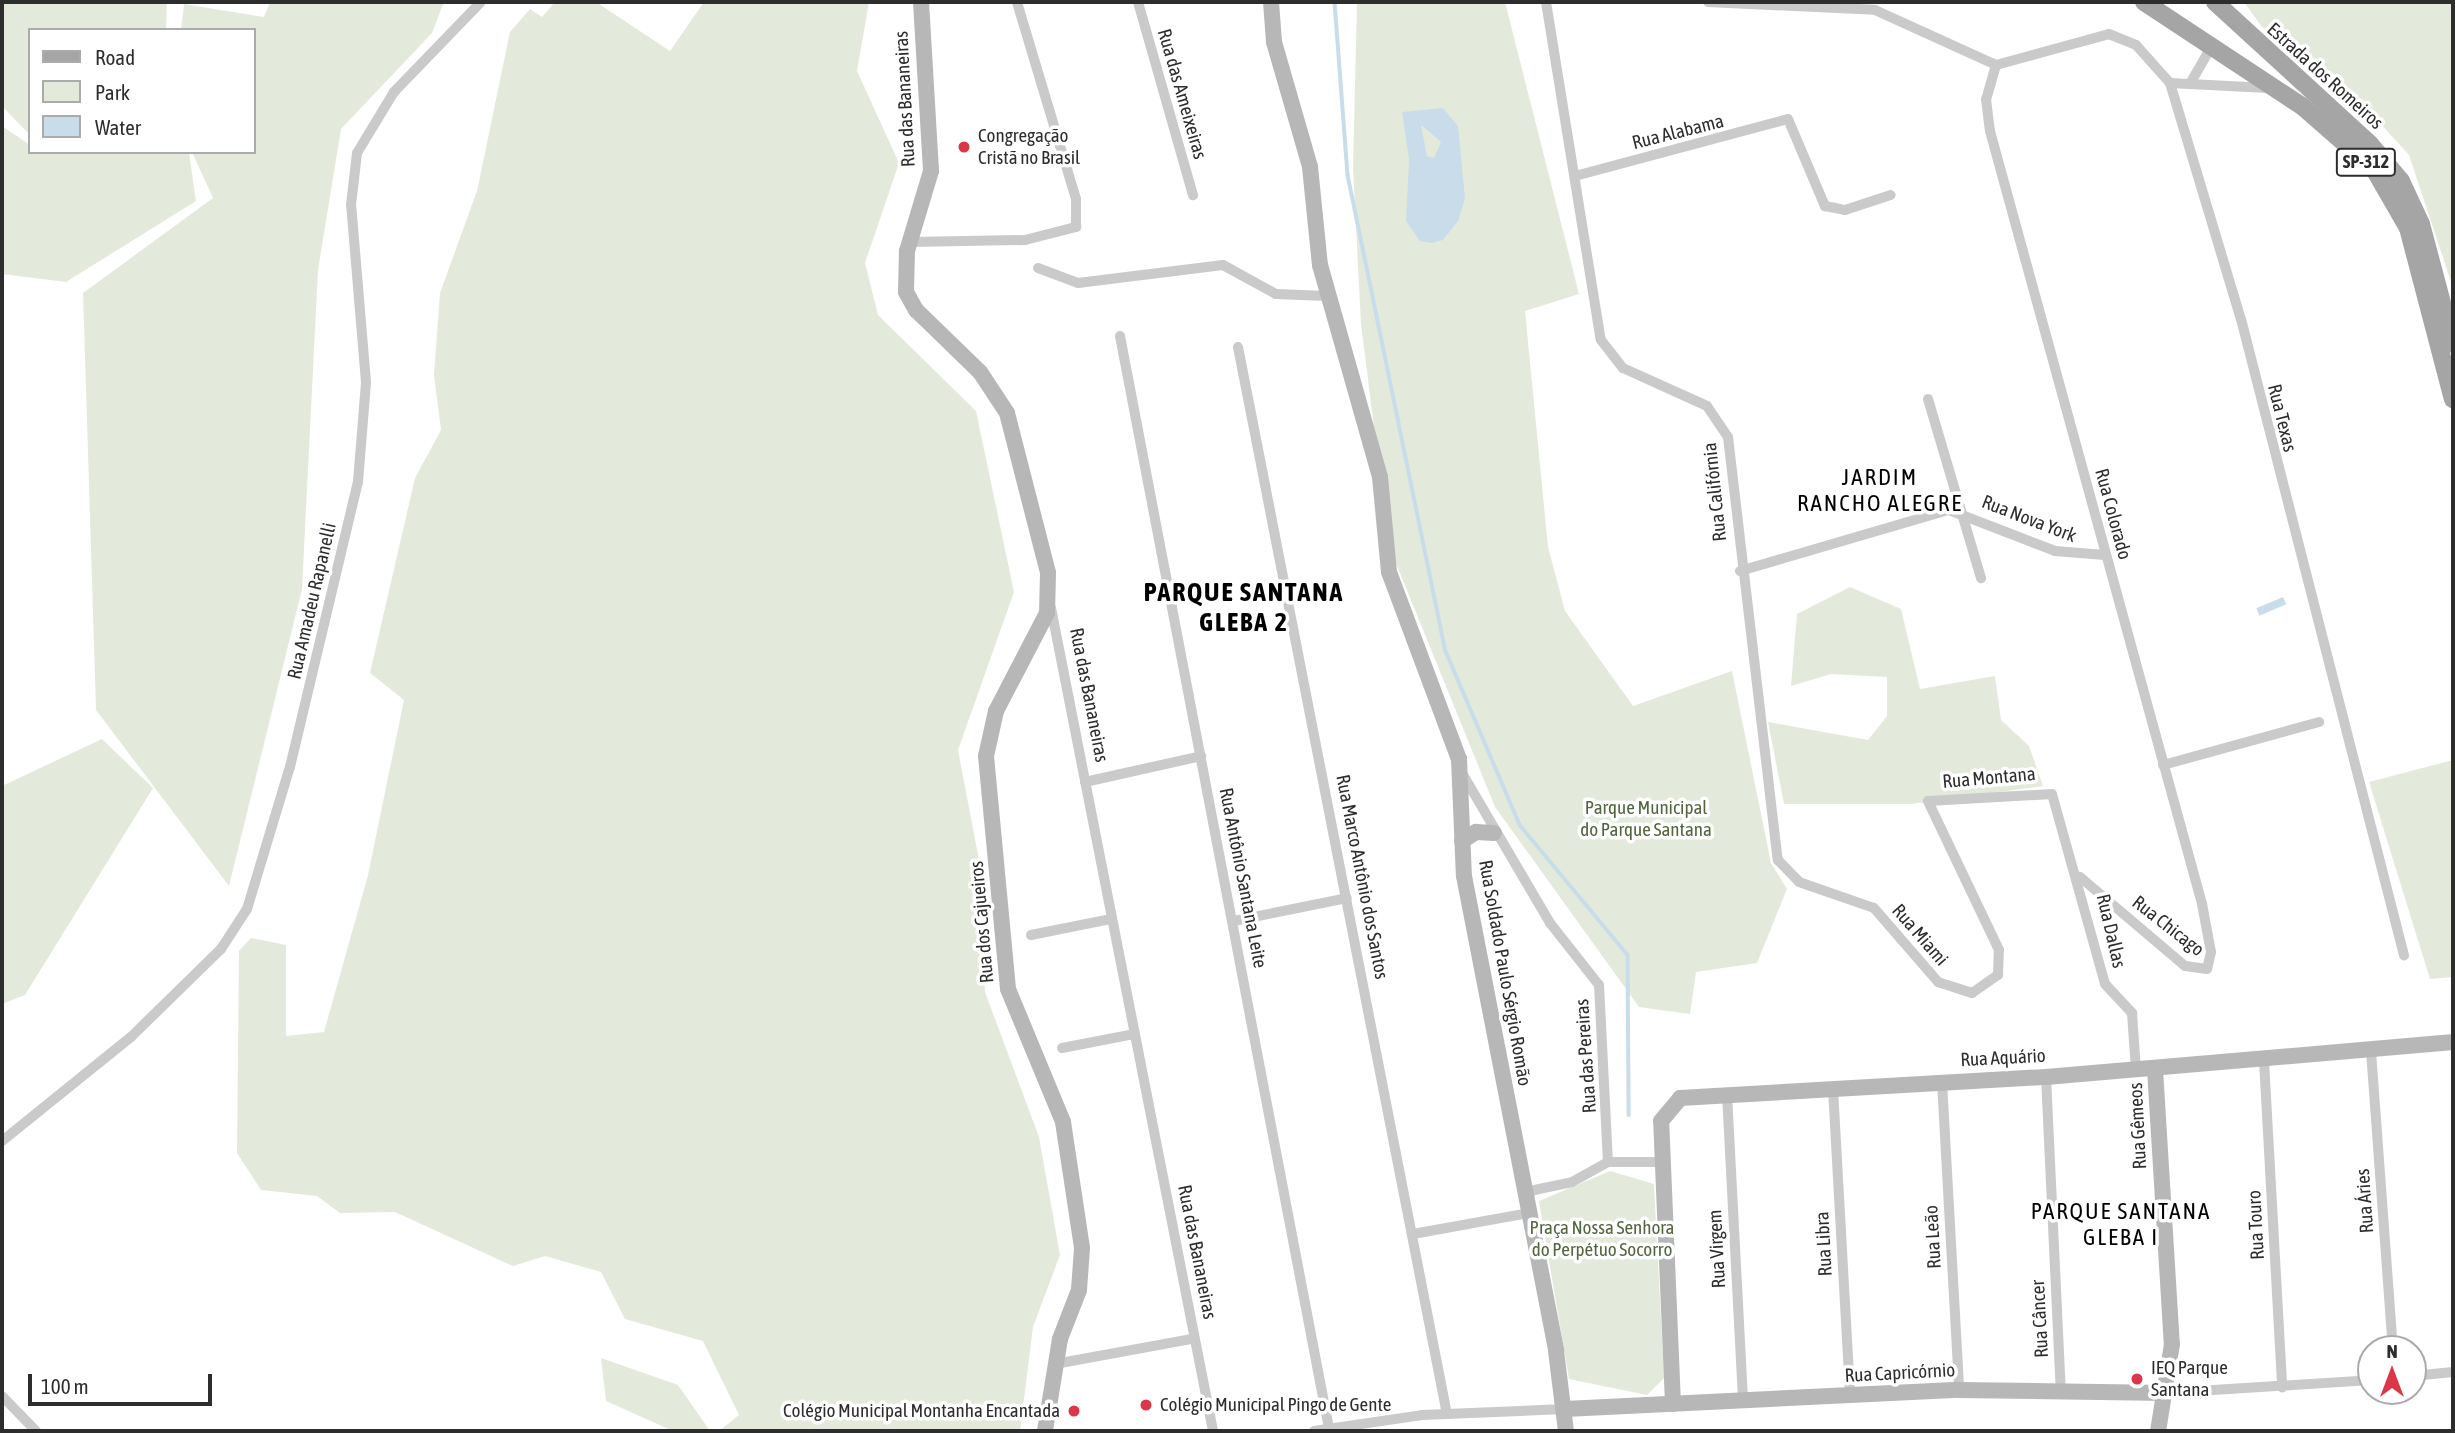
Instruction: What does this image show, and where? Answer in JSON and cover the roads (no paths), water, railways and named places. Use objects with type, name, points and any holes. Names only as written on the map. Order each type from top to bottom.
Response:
[{"type":"main road","name":"Estrada dos Romeiros","points":[[2215,2],[2362,137],[2401,181],[2421,224],[2453,344]]},
{"type":"main road","name":"Estrada dos Romeiros","points":[[2151,5],[2210,49],[2313,114],[2389,189],[2408,228],[2453,400]]},
{"type":"street","name":"Rua Amadeu Rapanelli","points":[[2,1141],[131,1037],[221,948],[247,909],[290,767],[358,482],[366,382],[351,205],[358,153],[394,92],[481,2]]},
{"type":"street","name":"Rua das Bananeiras","points":[[921,2],[931,171],[910,242],[904,276],[911,303],[980,372],[1007,413],[1046,556],[1049,599],[1192,1339],[1213,1431]]},
{"type":"street","points":[[910,242],[1025,240],[1076,227],[1076,199],[1017,2]]},
{"type":"street","name":"Rua das Ameixeiras","points":[[1138,2],[1193,195]]},
{"type":"street","name":"Rua Califórnia","points":[[1546,2],[1595,319],[1606,348],[1623,368],[1696,398],[1724,427],[1768,797],[1778,860],[1791,878]]},
{"type":"street","points":[[1708,2],[1875,10],[1996,65]]},
{"type":"street","name":"Rua Soldado Paulo Sérgio Romão","points":[[1268,5],[1310,167],[1327,296],[1374,452],[1397,604],[1461,772],[1462,841],[1565,1409],[1566,1431]]},
{"type":"street","name":"Rua Texas","points":[[1996,65],[2109,34],[2136,45],[2170,83],[2241,319],[2404,955]]},
{"type":"street","points":[[2191,82],[2210,49]]},
{"type":"street","name":"Rua Colorado","points":[[1996,65],[1986,99],[1990,131],[2208,931],[2211,959],[2204,971]]},
{"type":"street","points":[[2170,83],[2275,88]]},
{"type":"street","name":"Rua Alabama","points":[[1575,176],[1788,119],[1825,206],[1845,209],[1891,195]]},
{"type":"street","points":[[1038,268],[1078,282],[1223,265],[1276,294],[1327,296]]},
{"type":"street","name":"Rua Antônio Santana Leite","points":[[1121,336],[1329,1428]]},
{"type":"street","name":"Rua Marco Antônio dos Santos","points":[[1238,346],[1447,1414]]},
{"type":"street","points":[[1928,400],[1964,513],[1981,578]]},
{"type":"street","name":"Rua Nova York","points":[[1740,570],[1932,512],[1964,513],[2055,551],[2105,555]]},
{"type":"street","name":"Rua dos Cajueiros","points":[[1045,1431],[1055,1364],[1079,1290],[1080,1227],[1063,1122],[1009,989],[986,756],[996,710],[1049,599]]},
{"type":"street","points":[[2163,765],[2319,722]]},
{"type":"street","points":[[1086,782],[1201,756]]},
{"type":"street","name":"Rua das Pereiras","points":[[1461,772],[1494,833],[1549,923],[1599,985],[1608,1162]]},
{"type":"street","name":"Rua Montana","points":[[1928,801],[2052,794]]},
{"type":"street","name":"Rua Dallas","points":[[2052,794],[2080,877],[2105,984],[2132,1013],[2136,1070]]},
{"type":"street","name":"Rua Miami","points":[[1791,878],[1874,908],[1949,990],[1983,990],[1998,975],[1998,944],[1928,801]]},
{"type":"street","points":[[1462,841],[1476,832],[1494,833]]},
{"type":"street","name":"Rua Chicago","points":[[2080,877],[2185,966],[2204,971]]},
{"type":"street","points":[[1234,921],[1347,898]]},
{"type":"street","points":[[1031,935],[1111,919]]},
{"type":"street","points":[[1062,1048],[1134,1034]]},
{"type":"street","name":"Rua Aquário","points":[[1661,1162],[1661,1121],[1673,1101],[1727,1094],[2046,1077],[2264,1061],[2453,1042]]},
{"type":"street","name":"Rua Áries","points":[[2371,1051],[2392,1335]]},
{"type":"street","name":"Rua Touro","points":[[2264,1061],[2282,1388]]},
{"type":"street","name":"Rua Gêmeos","points":[[2155,1069],[2172,1344],[2158,1431]]},
{"type":"street","name":"Rua Câncer","points":[[2046,1077],[2062,1391]]},
{"type":"street","name":"Rua Leão","points":[[1942,1083],[1959,1390]]},
{"type":"street","name":"Rua Libra","points":[[1833,1088],[1850,1397]]},
{"type":"street","name":"Rua Virgem","points":[[1727,1094],[1743,1401]]},
{"type":"street","points":[[1314,1431],[1447,1414],[1674,1404],[1661,1162],[1608,1162],[1572,1182],[1525,1192]]},
{"type":"street","points":[[1413,1234],[1528,1213]]},
{"type":"street","points":[[1055,1364],[1192,1339]]},
{"type":"street","points":[[2427,1375],[2453,1372]]},
{"type":"street","name":"Rua Capricórnio","points":[[1674,1404],[1959,1390],[2166,1393],[2282,1388],[2357,1381]]},
{"type":"street","points":[[2,1395],[36,1431]]},
{"type":"water","points":[[1443,108],[1458,126],[1465,198],[1458,221],[1443,240],[1431,243],[1420,241],[1406,221],[1409,159],[1402,112]],"holes":[[[1421,125],[1441,142],[1434,158],[1427,156]]]},
{"type":"water","points":[[2283,597],[2286,604],[2259,616],[2256,608]]},
{"type":"waterway","points":[[1335,2],[1348,175],[1445,649],[1520,825],[1628,955],[1629,1115]]},
{"type":"place","name":"Congregação Cristã no Brasil","points":[[964,147]]},
{"type":"place","name":"IEQ Parque Santana","points":[[2137,1379]]},
{"type":"place","name":"Colégio Municipal Pingo de Gente","points":[[1146,1405]]},
{"type":"place","name":"Colégio Municipal Montanha Encantada","points":[[1074,1411]]},
{"type":"district","name":"JARDIM RANCHO ALEGRE","points":[[1880,490]]},
{"type":"district","name":"PARQUE SANTANA GLEBA 2","points":[[1244,608]]},
{"type":"district","name":"PARQUE SANTANA GLEBA I","points":[[2121,1224]]},
{"type":"park label","name":"Parque Municipal do Parque Santana","points":[[1646,819]]},
{"type":"park label","name":"Praça Nossa Senhora do Perpétuo Socorro","points":[[1602,1239]]}]
